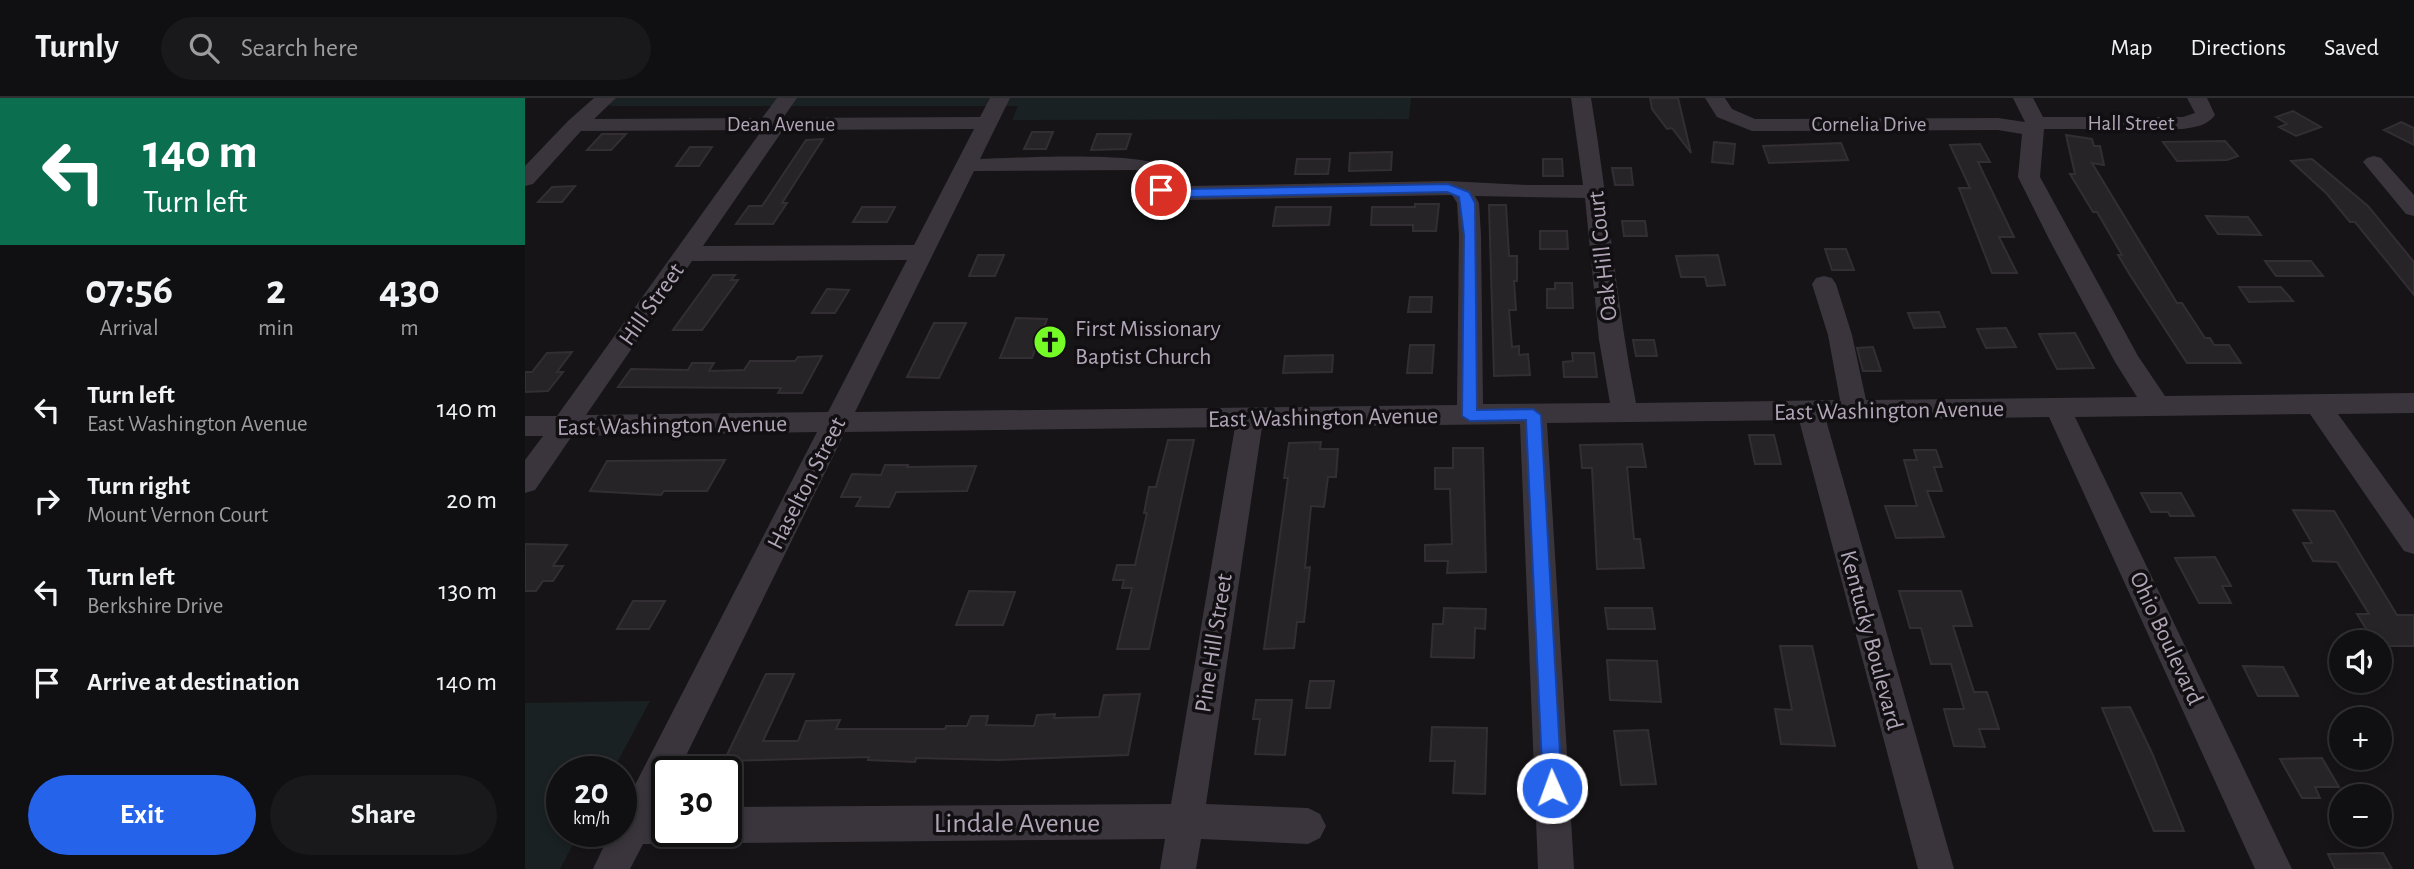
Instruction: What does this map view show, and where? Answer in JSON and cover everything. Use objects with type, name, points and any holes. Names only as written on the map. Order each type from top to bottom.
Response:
[{"type":"street","points":[[525,178],[575,125],[606,98]]},
{"type":"street","name":"Hill Street","points":[[525,482],[686,254],[787,98]]},
{"type":"street","name":"Haselton Street","points":[[611,869],[650,826],[837,424],[1000,98]]},
{"type":"street","name":"Oak Hill Court","points":[[1581,98],[1611,340],[1625,414]]},
{"type":"street","name":"Cornelia Drive","points":[[1715,98],[1724,113],[1752,125],[1881,123],[2035,126]]},
{"type":"street","points":[[2022,98],[2035,126],[2028,166],[2036,192],[2128,362],[2158,407]]},
{"type":"street","name":"Hall Street","points":[[2035,126],[2198,120],[2205,115],[2197,98]]},
{"type":"street","points":[[1874,102],[1881,123]]},
{"type":"street","name":"Dean Avenue","points":[[575,125],[988,123]]},
{"type":"street","points":[[2374,162],[2414,209]]},
{"type":"street","points":[[967,165],[1139,164],[1159,172],[1161,190],[1188,193],[1448,188],[1460,191],[1594,191]]},
{"type":"street","points":[[1460,191],[1468,203],[1470,235],[1470,416]]},
{"type":"street","points":[[686,254],[923,252]]},
{"type":"street","points":[[1824,284],[1840,335],[1855,411]]},
{"type":"street","name":"East Washington Avenue","points":[[525,426],[2414,403]]},
{"type":"street","points":[[2317,404],[2414,542]]},
{"type":"street","name":"Ohio Boulevard","points":[[2058,408],[2274,869]]},
{"type":"street","name":"Kentucky Boulevard","points":[[1809,411],[1858,582],[1900,748],[1936,869]]},
{"type":"street","points":[[1533,415],[1556,869]]},
{"type":"street","name":"Pine Hill Street","points":[[1178,869],[1249,418]]},
{"type":"street","name":"Lindale Avenue","points":[[742,825],[1185,821],[1308,826]]},
{"type":"shaded area","points":[[611,98],[1411,98],[1409,119],[1012,120],[1018,106],[609,106]]},
{"type":"shaded area","points":[[650,701],[621,756],[546,756],[546,847],[572,847],[560,869],[525,869],[525,703]]},
{"type":"building","points":[[1650,98],[1678,98],[1691,153],[1672,128],[1667,129],[1652,109]]},
{"type":"building","points":[[2293,111],[2321,127],[2296,136],[2279,127],[2287,124],[2276,117]]},
{"type":"building","points":[[2401,122],[2414,128],[2414,145],[2384,130]]},
{"type":"building","points":[[1032,132],[1053,132],[1046,149],[1024,149]]},
{"type":"building","points":[[602,134],[626,134],[611,150],[587,150]]},
{"type":"building","points":[[1097,134],[1131,134],[1126,149],[1091,150]]},
{"type":"building","points":[[2066,135],[2092,139],[2094,146],[2100,146],[2104,165],[2092,163],[2177,303],[2182,303],[2205,338],[2210,338],[2214,345],[2229,345],[2241,363],[2187,363],[2118,255],[2122,255],[2097,212],[2093,212],[2070,174],[2075,174]]},
{"type":"building","points":[[823,139],[782,203],[787,203],[773,224],[736,224],[749,206],[762,206],[806,140]]},
{"type":"building","points":[[2225,141],[2238,156],[2227,160],[2177,161],[2163,142]]},
{"type":"building","points":[[1714,142],[1735,144],[1733,164],[1712,162]]},
{"type":"building","points":[[1841,143],[1848,160],[1769,163],[1763,146]]},
{"type":"building","points":[[1980,144],[1990,162],[1978,162],[2014,237],[1999,237],[2017,273],[1992,273],[1959,188],[1970,188],[1950,145]]},
{"type":"building","points":[[690,147],[712,147],[699,166],[676,166]]},
{"type":"building","points":[[1392,152],[1391,170],[1349,171],[1350,153]]},
{"type":"building","points":[[1297,159],[1330,159],[1328,174],[1295,174]]},
{"type":"building","points":[[1543,159],[1562,159],[1563,176],[1543,176]]},
{"type":"building","points":[[2312,159],[2368,206],[2414,262],[2414,295],[2355,222],[2350,222],[2327,194],[2291,161]]},
{"type":"building","points":[[1612,168],[1631,168],[1633,185],[1615,185]]},
{"type":"building","points":[[575,186],[562,202],[538,202],[552,187]]},
{"type":"building","points":[[1415,204],[1439,204],[1436,231],[1413,231],[1413,225],[1371,225],[1372,207],[1415,207]]},
{"type":"building","points":[[1489,205],[1506,205],[1509,256],[1517,256],[1517,281],[1514,281],[1516,310],[1509,310],[1512,347],[1519,346],[1519,355],[1528,354],[1530,375],[1494,376]]},
{"type":"building","points":[[862,207],[895,207],[887,222],[853,222]]},
{"type":"building","points":[[1276,207],[1331,207],[1329,225],[1273,226]]},
{"type":"building","points":[[2206,216],[2248,217],[2261,235],[2218,234]]},
{"type":"building","points":[[1622,221],[1645,221],[1647,236],[1624,236]]},
{"type":"building","points":[[1540,231],[1567,231],[1568,249],[1540,249]]},
{"type":"building","points":[[1825,249],[1846,249],[1854,270],[1832,270]]},
{"type":"building","points":[[978,255],[1004,255],[995,276],[969,276]]},
{"type":"building","points":[[1718,255],[1725,285],[1707,286],[1705,277],[1681,277],[1676,256]]},
{"type":"building","points":[[2265,261],[2311,261],[2323,276],[2276,276]]},
{"type":"building","points":[[713,275],[735,275],[731,280],[738,280],[702,330],[673,330]]},
{"type":"building","points":[[1555,283],[1572,283],[1573,308],[1547,308],[1547,289],[1555,289]]},
{"type":"building","points":[[2239,287],[2281,287],[2293,301],[2249,302]]},
{"type":"building","points":[[827,289],[849,290],[835,313],[812,313]]},
{"type":"building","points":[[1410,297],[1432,297],[1431,312],[1408,312]]},
{"type":"building","points":[[1939,312],[1945,327],[1914,328],[1908,313]]},
{"type":"building","points":[[1016,318],[1047,319],[1032,358],[1000,358]]},
{"type":"building","points":[[934,323],[966,323],[939,378],[907,377]]},
{"type":"building","points":[[2006,328],[2016,347],[1986,348],[1977,329]]},
{"type":"building","points":[[2075,333],[2094,368],[2057,369],[2039,334]]},
{"type":"building","points":[[1633,340],[1654,340],[1657,356],[1636,356]]},
{"type":"building","points":[[1410,345],[1434,345],[1432,373],[1407,373]]},
{"type":"building","points":[[1873,347],[1881,371],[1863,371],[1857,348]]},
{"type":"building","points":[[572,352],[557,372],[563,372],[548,391],[525,392],[525,372],[532,372],[547,353]]},
{"type":"building","points":[[1572,353],[1594,353],[1597,377],[1564,377],[1563,362],[1573,361]]},
{"type":"building","points":[[1333,355],[1332,372],[1283,373],[1285,356]]},
{"type":"building","points":[[822,356],[802,393],[778,393],[781,388],[618,387],[631,369],[688,370],[692,363],[714,363],[709,371],[744,370],[750,361],[795,361],[798,357]]},
{"type":"building","points":[[1749,435],[1774,435],[1781,464],[1755,464]]},
{"type":"building","points":[[1168,440],[1194,440],[1149,649],[1117,649],[1132,588],[1122,588],[1124,580],[1113,580],[1117,565],[1135,565],[1147,513],[1144,513],[1149,487],[1156,487]]},
{"type":"building","points":[[1321,442],[1320,449],[1338,449],[1336,477],[1328,477],[1324,507],[1311,506],[1305,568],[1310,567],[1304,622],[1297,622],[1294,648],[1264,649],[1288,478],[1284,478],[1289,443]]},
{"type":"building","points":[[1642,444],[1646,467],[1627,467],[1634,539],[1640,539],[1644,568],[1597,569],[1592,468],[1582,468],[1580,445]]},
{"type":"building","points":[[1453,448],[1483,448],[1486,572],[1447,573],[1448,561],[1425,561],[1425,545],[1452,544],[1450,489],[1435,489],[1435,468],[1453,468]]},
{"type":"building","points":[[1914,450],[1936,450],[1942,467],[1934,467],[1942,491],[1927,491],[1944,537],[1896,538],[1885,506],[1917,506],[1904,460],[1917,460]]},
{"type":"building","points":[[725,460],[707,491],[664,491],[661,495],[590,491],[607,461]]},
{"type":"building","points":[[885,465],[976,466],[967,491],[896,492],[889,507],[856,506],[861,497],[841,497],[852,474],[881,475]]},
{"type":"building","points":[[2141,493],[2181,493],[2194,516],[2170,516],[2168,512],[2151,512]]},
{"type":"building","points":[[2293,510],[2334,511],[2397,615],[2414,615],[2414,646],[2392,646],[2392,630],[2367,630],[2357,614],[2369,614],[2337,562],[2313,561],[2303,543],[2312,543]]},
{"type":"building","points":[[525,544],[567,545],[553,566],[563,566],[553,581],[543,581],[536,591],[525,591]]},
{"type":"building","points":[[2215,557],[2231,586],[2222,586],[2231,603],[2199,603],[2175,558]]},
{"type":"building","points":[[969,591],[1015,592],[1003,625],[956,625]]},
{"type":"building","points":[[1899,591],[1961,591],[1972,626],[1953,626],[1974,692],[1987,692],[1999,729],[1979,729],[1985,747],[1954,746],[1944,709],[1964,709],[1951,664],[1931,664],[1921,628],[1910,628]]},
{"type":"building","points":[[633,601],[665,601],[649,629],[617,629]]},
{"type":"building","points":[[1444,608],[1486,609],[1485,629],[1475,628],[1474,658],[1431,657],[1433,624],[1443,624]]},
{"type":"building","points":[[1605,608],[1652,608],[1655,629],[1608,629]]},
{"type":"building","points":[[1780,646],[1812,646],[1835,746],[1781,744],[1775,709],[1792,710]]},
{"type":"building","points":[[1607,660],[1657,661],[1661,702],[1610,700]]},
{"type":"building","points":[[2243,666],[2283,667],[2298,696],[2258,696]]},
{"type":"building","points":[[766,674],[794,674],[763,741],[798,741],[806,721],[840,720],[836,729],[945,729],[946,726],[967,726],[971,716],[988,716],[986,725],[1034,726],[1037,715],[1055,714],[1054,718],[1099,717],[1104,695],[1140,694],[1128,755],[999,760],[916,758],[915,762],[868,760],[869,757],[742,761],[742,756],[726,756]]},
{"type":"building","points":[[1310,681],[1334,681],[1330,708],[1306,708]]},
{"type":"building","points":[[1256,700],[1292,700],[1285,755],[1255,754],[1260,719],[1253,719]]},
{"type":"building","points":[[2130,707],[2184,831],[2154,831],[2102,708]]},
{"type":"building","points":[[1432,727],[1487,728],[1485,794],[1453,793],[1455,761],[1430,761]]},
{"type":"building","points":[[1648,730],[1656,784],[1621,785],[1614,731]]},
{"type":"building","points":[[2322,758],[2337,784],[2315,787],[2320,798],[2302,798],[2280,759]]},
{"type":"building","points":[[2383,853],[2392,869],[2335,869],[2328,854]]},
{"type":"place","name":"First Missionary Baptist Church","points":[[1050,342]]},
{"type":"route","points":[[1161,190],[1188,193],[1448,188],[1465,194],[1470,235],[1470,416],[1533,415],[1552,788]]}]
